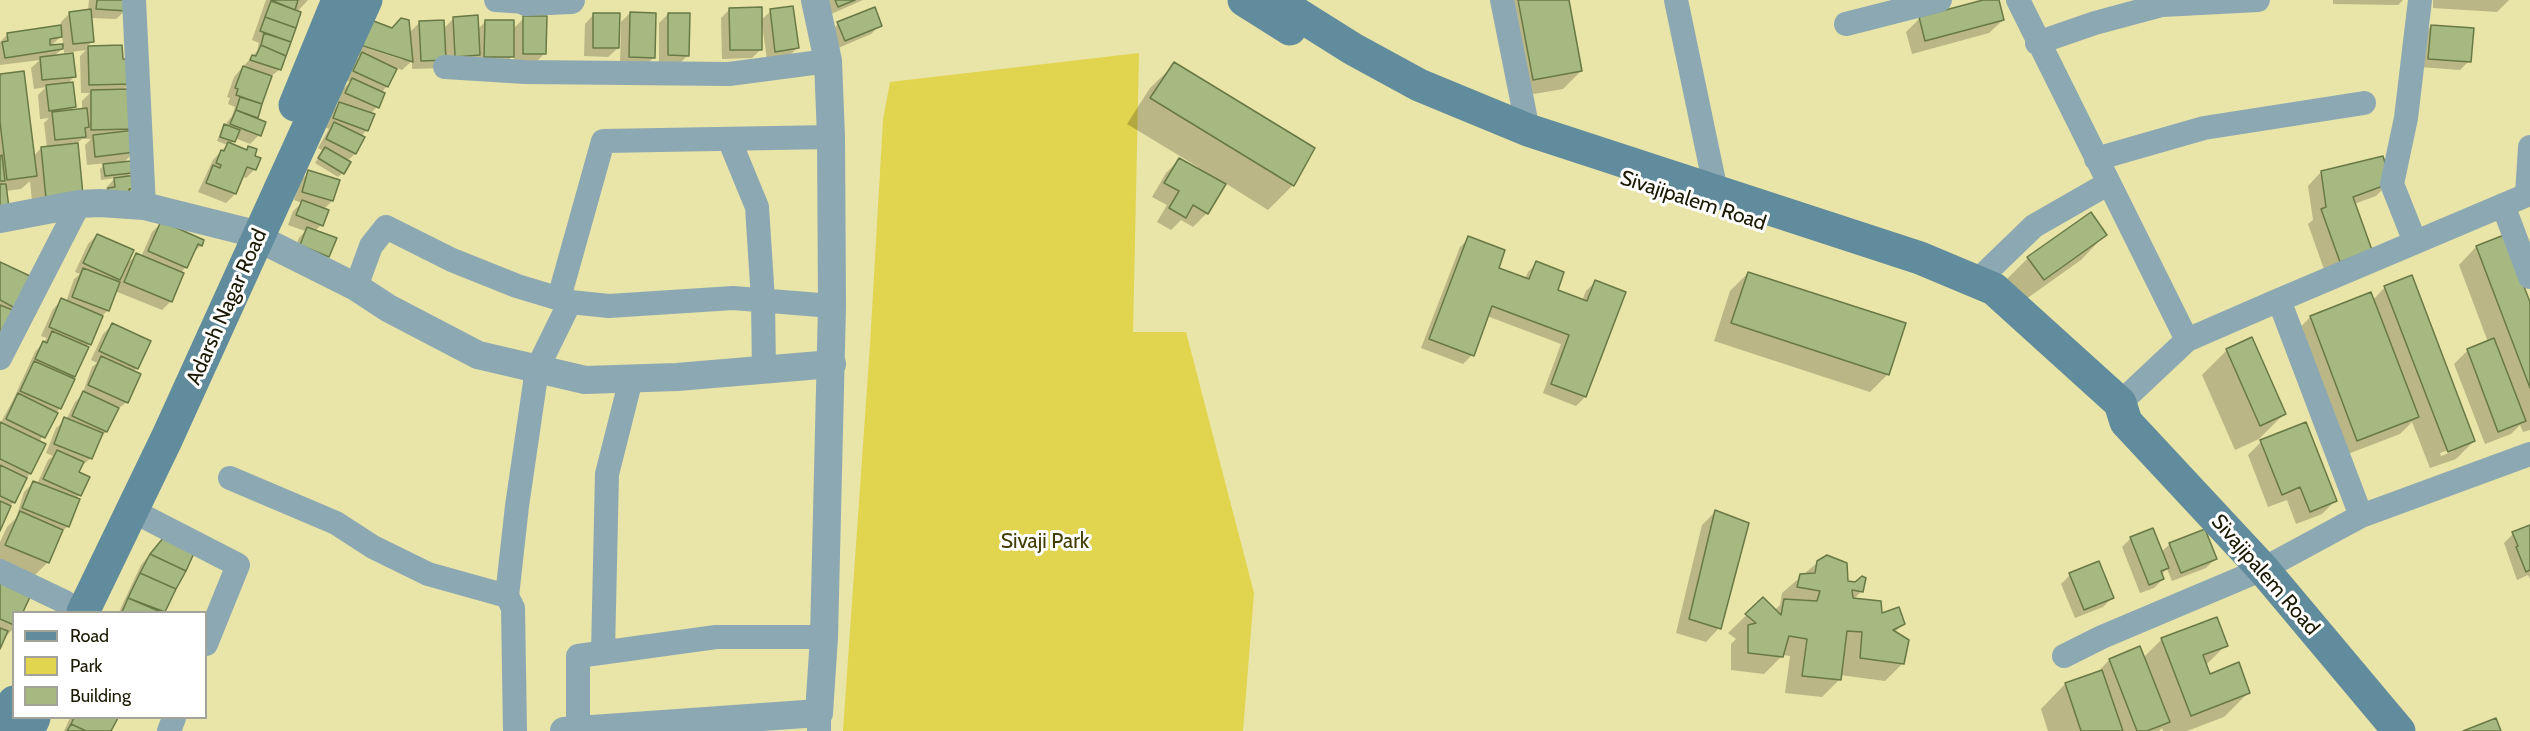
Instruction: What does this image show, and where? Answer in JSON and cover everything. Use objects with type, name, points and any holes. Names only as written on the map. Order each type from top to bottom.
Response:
[{"type":"main road","name":"Adarsh Nagar Road","points":[[69,609],[133,512],[251,235],[338,0]]},
{"type":"main road","name":"Adarsh Nagar Road","points":[[69,609],[154,431],[210,301],[251,235],[366,0]]},
{"type":"main road","name":"Sivajipalem Road","points":[[1244,0],[1345,63],[1415,102],[1522,147],[1915,274],[1985,308],[2104,415],[2123,413]]},
{"type":"main road","name":"Sivajipalem Road","points":[[1275,0],[1353,49],[1419,85],[1528,130],[1920,258],[1994,289],[2123,413],[2263,569],[2398,730]]},
{"type":"main road","points":[[0,729],[12,706]]},
{"type":"street","points":[[134,0],[144,206]]},
{"type":"street","points":[[496,0],[571,0]]},
{"type":"street","points":[[815,0],[828,61],[832,306],[824,637],[819,722],[571,730],[578,656],[716,637],[824,637]]},
{"type":"street","points":[[1502,0],[1528,130]]},
{"type":"street","points":[[1676,0],[1716,190]]},
{"type":"street","points":[[1846,24],[1940,0]]},
{"type":"street","points":[[2018,0],[2037,43],[2187,340]]},
{"type":"street","points":[[2037,43],[2096,23],[2162,5],[2258,0]]},
{"type":"street","points":[[2415,243],[2392,184],[2406,118],[2420,0]]},
{"type":"street","points":[[445,67],[525,72],[729,74],[828,61]]},
{"type":"street","points":[[2096,159],[2204,128],[2364,103]]},
{"type":"street","points":[[515,731],[513,608],[507,596],[517,506],[537,369],[564,300],[603,141],[831,137]]},
{"type":"street","points":[[729,139],[757,207],[763,300],[764,370]]},
{"type":"street","points":[[2123,413],[2187,340],[2529,195],[2530,147]]},
{"type":"street","points":[[1976,282],[2034,226],[2109,183]]},
{"type":"street","points":[[0,358],[80,204]]},
{"type":"street","points":[[0,219],[80,204],[144,206],[251,235],[356,287],[388,308],[478,355],[585,380],[631,379],[832,364]]},
{"type":"street","points":[[2503,205],[2530,277]]},
{"type":"street","points":[[356,287],[371,246],[386,227],[452,261],[517,286],[564,300],[609,306],[734,298],[832,306]]},
{"type":"street","points":[[2279,300],[2361,516]]},
{"type":"street","points":[[603,652],[607,474],[631,379]]},
{"type":"street","points":[[2064,656],[2263,569],[2361,516],[2530,454]]},
{"type":"street","points":[[230,478],[336,523],[372,547],[428,574],[507,596]]},
{"type":"street","points":[[133,512],[238,565],[207,642]]},
{"type":"street","points":[[0,571],[69,609]]},
{"type":"green space","name":"Sivaji Park","points":[[1139,53],[1133,332],[1186,332],[1254,593],[1243,731],[843,731],[883,120],[890,82]]},
{"type":"building","points":[[97,0],[128,0],[127,11],[96,9]]},
{"type":"building","points":[[271,0],[298,0],[295,10]]},
{"type":"building","points":[[835,0],[855,0],[838,7]]},
{"type":"building","points":[[1518,0],[1569,0],[1582,71],[1533,80]]},
{"type":"building","points":[[1983,0],[1999,0],[2004,20],[1925,41],[1919,17]]},
{"type":"building","points":[[271,1],[301,12],[296,28],[265,17]]},
{"type":"building","points":[[793,6],[799,48],[775,52],[770,9]]},
{"type":"building","points":[[762,7],[762,50],[730,50],[729,8]]},
{"type":"building","points":[[875,7],[882,26],[845,41],[837,22]]},
{"type":"building","points":[[91,9],[94,42],[73,44],[69,12]]},
{"type":"building","points":[[630,12],[656,13],[655,58],[629,57]]},
{"type":"building","points":[[593,13],[620,13],[619,48],[593,48]]},
{"type":"building","points":[[668,13],[690,13],[689,56],[668,55]]},
{"type":"building","points":[[478,15],[480,55],[455,57],[453,17]]},
{"type":"building","points":[[523,16],[547,16],[546,54],[523,54]]},
{"type":"building","points":[[265,17],[296,28],[291,42],[260,31]]},
{"type":"building","points":[[401,18],[409,20],[413,62],[357,44],[371,20],[392,28]]},
{"type":"building","points":[[444,20],[446,60],[421,61],[419,21]]},
{"type":"building","points":[[485,20],[514,20],[514,57],[484,57]]},
{"type":"building","points":[[61,25],[62,37],[50,39],[50,45],[63,44],[63,49],[5,58],[2,42],[8,41],[7,33]]},
{"type":"building","points":[[2431,25],[2474,28],[2471,62],[2428,59]]},
{"type":"building","points":[[264,33],[291,42],[286,56],[261,45]]},
{"type":"building","points":[[122,45],[123,59],[131,59],[132,84],[89,85],[88,46]]},
{"type":"building","points":[[261,45],[286,56],[281,70],[250,60],[252,55],[256,56]]},
{"type":"building","points":[[362,52],[397,69],[388,87],[353,71]]},
{"type":"building","points":[[73,53],[76,77],[42,80],[40,57]]},
{"type":"building","points":[[1174,62],[1315,148],[1294,186],[1150,98]]},
{"type":"building","points":[[243,66],[272,76],[262,104],[236,95],[238,89],[235,88]]},
{"type":"building","points":[[24,71],[37,176],[7,180],[0,122],[0,74]]},
{"type":"building","points":[[352,78],[385,93],[379,108],[345,93]]},
{"type":"building","points":[[73,82],[76,107],[49,111],[46,85]]},
{"type":"building","points":[[130,89],[131,129],[91,130],[91,90]]},
{"type":"building","points":[[240,97],[262,104],[258,118],[236,110]]},
{"type":"building","points":[[339,102],[375,114],[368,131],[333,118]]},
{"type":"building","points":[[87,108],[89,127],[85,128],[86,137],[55,140],[52,112]]},
{"type":"building","points":[[236,110],[266,122],[261,136],[230,124]]},
{"type":"building","points":[[334,122],[365,137],[356,154],[326,139]]},
{"type":"building","points":[[224,124],[240,130],[235,142],[220,137]]},
{"type":"building","points":[[135,130],[135,152],[95,157],[93,135]]},
{"type":"building","points":[[228,142],[247,150],[248,146],[257,149],[255,156],[261,158],[256,170],[247,167],[236,194],[206,183],[213,165],[220,168],[221,165],[216,163],[221,150],[224,151]]},
{"type":"building","points":[[78,143],[83,195],[46,199],[41,147]]},
{"type":"building","points":[[325,147],[351,162],[344,174],[318,158]]},
{"type":"building","points":[[2,155],[5,181],[0,181],[0,156]]},
{"type":"building","points":[[2383,156],[2391,183],[2353,197],[2372,250],[2340,262],[2321,209],[2326,207],[2321,171]]},
{"type":"building","points":[[1179,158],[1226,184],[1208,214],[1193,205],[1186,218],[1169,208],[1179,191],[1164,183]]},
{"type":"building","points":[[131,161],[132,173],[105,176],[103,164]]},
{"type":"building","points":[[308,170],[340,180],[333,201],[302,192]]},
{"type":"building","points":[[136,175],[137,188],[129,189],[130,199],[110,202],[108,188],[115,187],[114,178]]},
{"type":"building","points":[[0,184],[6,184],[9,208],[0,209]]},
{"type":"building","points":[[302,200],[329,210],[323,226],[296,215]]},
{"type":"building","points":[[2091,212],[2107,235],[2044,280],[2027,257]]},
{"type":"building","points":[[161,221],[204,240],[202,246],[198,244],[187,268],[148,251]]},
{"type":"building","points":[[307,227],[337,238],[329,257],[300,245]]},
{"type":"building","points":[[97,234],[134,250],[120,280],[83,263]]},
{"type":"building","points":[[2504,235],[2530,302],[2530,388],[2476,246]]},
{"type":"building","points":[[1468,236],[1505,250],[1499,268],[1529,279],[1536,261],[1564,272],[1558,290],[1587,301],[1595,280],[1626,292],[1586,397],[1551,384],[1569,335],[1492,306],[1474,356],[1429,339]]},
{"type":"building","points":[[136,253],[184,273],[172,302],[124,282]]},
{"type":"building","points":[[0,262],[30,276],[15,308],[0,300]]},
{"type":"building","points":[[83,268],[120,282],[109,311],[72,297]]},
{"type":"building","points":[[1748,272],[1906,323],[1889,375],[1731,323]]},
{"type":"building","points":[[2412,275],[2475,441],[2448,452],[2384,286]]},
{"type":"building","points":[[2371,292],[2419,417],[2357,441],[2310,316]]},
{"type":"building","points":[[61,298],[103,316],[91,345],[49,327]]},
{"type":"building","points":[[0,305],[15,311],[0,340]]},
{"type":"building","points":[[112,323],[151,341],[138,369],[99,351]]},
{"type":"building","points":[[52,331],[89,347],[75,377],[35,359],[43,341],[47,343]]},
{"type":"building","points":[[2252,337],[2286,414],[2260,426],[2226,349]]},
{"type":"building","points":[[2494,338],[2526,421],[2498,432],[2467,349]]},
{"type":"building","points":[[101,356],[141,374],[128,403],[88,385]]},
{"type":"building","points":[[34,361],[75,379],[61,409],[20,391]]},
{"type":"building","points":[[83,391],[119,408],[107,432],[72,416]]},
{"type":"building","points":[[18,393],[58,413],[45,438],[6,419]]},
{"type":"building","points":[[64,417],[103,433],[92,459],[54,444]]},
{"type":"building","points":[[0,422],[46,444],[31,474],[0,459]]},
{"type":"building","points":[[2306,422],[2337,501],[2310,512],[2300,487],[2282,495],[2260,440]]},
{"type":"building","points":[[57,450],[84,462],[79,472],[90,477],[81,496],[43,479]]},
{"type":"building","points":[[0,465],[27,478],[15,503],[0,496]]},
{"type":"building","points":[[33,481],[80,499],[69,527],[22,508]]},
{"type":"building","points":[[0,501],[11,506],[0,531]]},
{"type":"building","points":[[1715,510],[1749,523],[1721,629],[1689,619]]},
{"type":"building","points":[[20,511],[63,530],[49,563],[5,545]]},
{"type":"building","points":[[2530,525],[2530,570],[2526,572],[2512,532]]},
{"type":"building","points":[[2153,528],[2169,568],[2161,571],[2164,579],[2149,585],[2130,537]]},
{"type":"building","points":[[2205,529],[2217,559],[2181,573],[2169,543]]},
{"type":"building","points":[[164,537],[195,551],[186,571],[150,554]]},
{"type":"building","points":[[150,554],[186,571],[176,589],[140,573]]},
{"type":"building","points":[[1827,555],[1847,563],[1848,581],[1855,582],[1862,576],[1866,578],[1863,592],[1852,590],[1853,598],[1881,601],[1882,613],[1899,607],[1905,624],[1893,630],[1909,640],[1904,664],[1860,658],[1862,632],[1847,631],[1841,680],[1802,676],[1807,639],[1789,636],[1783,657],[1748,653],[1748,625],[1756,623],[1745,614],[1763,597],[1781,615],[1784,599],[1817,601],[1820,591],[1797,587],[1800,574],[1815,573],[1817,561]]},
{"type":"building","points":[[2099,561],[2114,598],[2084,610],[2069,573]]},
{"type":"building","points":[[140,573],[176,589],[165,611],[128,598]]},
{"type":"building","points":[[0,583],[30,597],[23,611],[12,611],[12,624],[0,619]]},
{"type":"building","points":[[128,598],[159,611],[122,611]]},
{"type":"building","points":[[2217,617],[2228,646],[2203,655],[2210,674],[2239,662],[2250,693],[2191,716],[2161,638]]},
{"type":"building","points":[[0,628],[8,631],[0,649]]},
{"type":"building","points":[[2140,646],[2170,722],[2147,731],[2137,731],[2109,659]]},
{"type":"building","points":[[2102,670],[2123,731],[2081,731],[2065,683]]},
{"type":"building","points":[[2496,718],[2501,731],[2463,731]]},
{"type":"building","points":[[74,719],[117,719],[111,731],[86,731],[71,724]]},
{"type":"building","points":[[71,724],[86,731],[67,731]]}]
